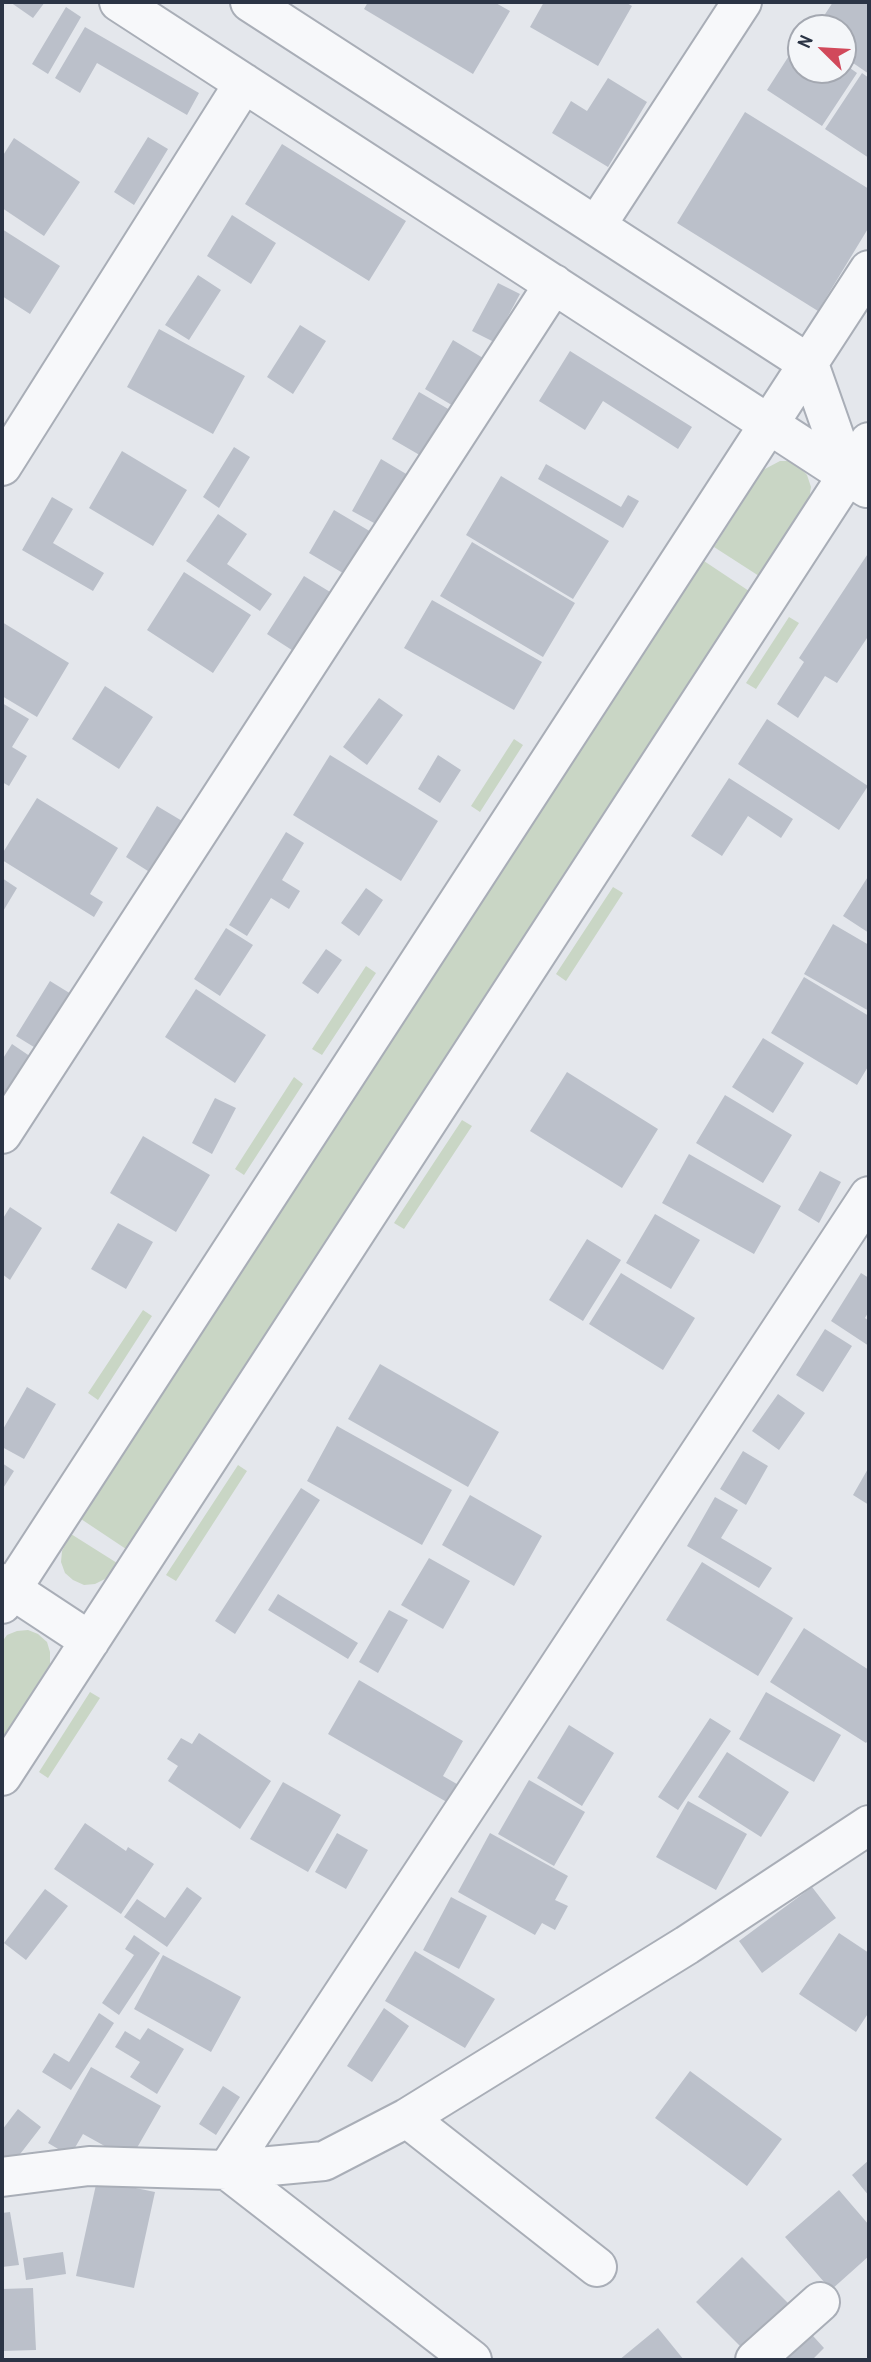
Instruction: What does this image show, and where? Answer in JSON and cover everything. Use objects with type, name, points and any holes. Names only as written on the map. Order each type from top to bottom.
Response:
[{"type":"street","points":[[119,2],[858,482]]},
{"type":"street","points":[[596,226],[742,2]]},
{"type":"street","points":[[274,8],[596,226],[809,364],[858,482]]},
{"type":"street","points":[[2,466],[244,83]]},
{"type":"street","points":[[90,1641],[5,1592],[869,270]]},
{"type":"street","points":[[2,1134],[554,284]]},
{"type":"street","points":[[2,1776],[858,482],[869,442]]},
{"type":"street","points":[[227,2169],[869,1196]]},
{"type":"street","points":[[2,2177],[89,2166],[227,2169],[324,2161],[407,2118],[687,1945],[869,1825]]},
{"type":"street","points":[[407,2118],[597,2267]]},
{"type":"street","points":[[227,2169],[472,2360]]},
{"type":"street","points":[[755,2360],[820,2302]]},
{"type":"green space","points":[[780,461],[790,461],[798,465],[807,475],[811,487],[809,500],[759,576],[714,547],[763,470]]},
{"type":"green space","points":[[704,561],[749,591],[126,1549],[81,1519]]},
{"type":"green space","points":[[789,617],[799,623],[756,689],[746,683]]},
{"type":"green space","points":[[514,739],[523,745],[480,812],[471,806]]},
{"type":"green space","points":[[613,887],[623,893],[566,981],[556,974]]},
{"type":"green space","points":[[366,966],[376,973],[322,1055],[312,1049]]},
{"type":"green space","points":[[294,1077],[303,1084],[244,1175],[235,1169]]},
{"type":"green space","points":[[462,1120],[472,1126],[404,1229],[394,1223]]},
{"type":"green space","points":[[143,1310],[152,1316],[98,1400],[88,1393]]},
{"type":"green space","points":[[238,1465],[247,1471],[176,1581],[166,1575]]},
{"type":"green space","points":[[71,1534],[117,1563],[105,1579],[84,1585],[65,1573],[61,1562],[62,1551]]},
{"type":"green space","points":[[28,1630],[47,1642],[50,1664],[2,1740],[2,1642],[7,1635]]},
{"type":"green space","points":[[90,1692],[100,1698],[48,1778],[39,1772]]},
{"type":"building","points":[[10,2],[45,2],[33,18]]},
{"type":"building","points":[[368,2],[494,2],[510,11],[473,74],[364,9]]},
{"type":"building","points":[[544,2],[625,2],[632,6],[598,66],[530,27]]},
{"type":"building","points":[[833,2],[869,3],[869,74],[857,66],[857,14],[825,14]]},
{"type":"building","points":[[66,7],[81,17],[48,74],[32,64]]},
{"type":"building","points":[[85,27],[199,93],[187,115],[97,63],[80,93],[55,78]]},
{"type":"building","points":[[787,59],[787,84],[850,84],[822,126],[767,90]]},
{"type":"building","points":[[862,73],[869,78],[869,158],[825,129]]},
{"type":"building","points":[[608,78],[647,102],[608,167],[552,133],[571,101],[587,111]]},
{"type":"building","points":[[745,112],[869,189],[869,227],[818,311],[677,223]]},
{"type":"building","points":[[148,137],[168,149],[134,205],[114,192]]},
{"type":"building","points":[[14,138],[80,182],[44,236],[2,208],[2,157]]},
{"type":"building","points":[[282,144],[406,221],[369,281],[245,204]]},
{"type":"building","points":[[232,215],[276,243],[251,284],[207,256]]},
{"type":"building","points":[[2,229],[60,266],[30,314],[2,296]]},
{"type":"building","points":[[198,275],[221,290],[189,340],[165,325]]},
{"type":"building","points":[[498,283],[520,294],[494,342],[472,331]]},
{"type":"building","points":[[300,325],[326,341],[293,394],[267,377]]},
{"type":"building","points":[[159,329],[245,376],[213,434],[127,387]]},
{"type":"building","points":[[453,340],[483,358],[455,407],[425,389]]},
{"type":"building","points":[[570,351],[692,427],[678,449],[603,401],[585,430],[539,401]]},
{"type":"building","points":[[419,392],[450,410],[423,457],[392,439]]},
{"type":"building","points":[[234,447],[250,457],[219,508],[203,497]]},
{"type":"building","points":[[122,451],[187,490],[153,546],[89,508]]},
{"type":"building","points":[[381,459],[413,478],[385,529],[352,511]]},
{"type":"building","points":[[546,464],[621,507],[628,495],[639,501],[623,528],[538,479]]},
{"type":"building","points":[[501,476],[609,541],[573,599],[466,535]]},
{"type":"building","points":[[52,497],[73,509],[53,543],[104,573],[93,591],[22,550]]},
{"type":"building","points":[[334,510],[378,536],[353,579],[309,553]]},
{"type":"building","points":[[218,514],[247,534],[227,564],[272,594],[260,611],[186,561]]},
{"type":"building","points":[[472,542],[575,603],[543,657],[440,596]]},
{"type":"building","points":[[869,552],[869,635],[837,683],[825,676],[798,718],[777,704],[804,662],[799,658]]},
{"type":"building","points":[[184,572],[251,615],[213,673],[147,630]]},
{"type":"building","points":[[304,576],[335,595],[298,654],[267,634]]},
{"type":"building","points":[[432,600],[542,662],[514,710],[404,648]]},
{"type":"building","points":[[2,622],[69,663],[37,717],[2,696]]},
{"type":"building","points":[[105,686],[153,717],[119,769],[72,739]]},
{"type":"building","points":[[379,698],[403,715],[367,765],[343,747]]},
{"type":"building","points":[[2,703],[29,719],[12,747],[27,756],[9,786],[2,782]]},
{"type":"building","points":[[767,719],[868,786],[839,830],[738,764]]},
{"type":"building","points":[[330,755],[438,821],[401,881],[293,815]]},
{"type":"building","points":[[438,755],[461,770],[440,803],[418,789]]},
{"type":"building","points":[[729,778],[793,819],[781,838],[748,816],[722,856],[691,836]]},
{"type":"building","points":[[37,798],[118,848],[90,894],[103,902],[94,917],[2,860],[2,854]]},
{"type":"building","points":[[157,806],[194,828],[162,880],[126,857]]},
{"type":"building","points":[[286,832],[304,843],[282,880],[300,891],[289,909],[271,898],[247,936],[229,925]]},
{"type":"building","points":[[869,875],[869,933],[843,916]]},
{"type":"building","points":[[2,878],[17,888],[2,913]]},
{"type":"building","points":[[366,888],[383,900],[359,936],[341,923]]},
{"type":"building","points":[[833,924],[869,945],[869,1011],[804,974]]},
{"type":"building","points":[[226,928],[253,945],[220,996],[194,979]]},
{"type":"building","points":[[326,949],[342,960],[318,994],[302,983]]},
{"type":"building","points":[[804,977],[869,1016],[869,1065],[857,1085],[771,1033]]},
{"type":"building","points":[[50,981],[76,997],[42,1052],[16,1036]]},
{"type":"building","points":[[196,989],[266,1035],[235,1083],[165,1037]]},
{"type":"building","points":[[763,1038],[804,1063],[773,1113],[732,1087]]},
{"type":"building","points":[[12,1044],[37,1061],[2,1101],[2,1060]]},
{"type":"building","points":[[567,1072],[658,1129],[622,1188],[530,1131]]},
{"type":"building","points":[[725,1095],[792,1135],[763,1183],[696,1143]]},
{"type":"building","points":[[215,1098],[236,1108],[212,1154],[192,1143]]},
{"type":"building","points":[[143,1136],[210,1175],[176,1232],[110,1193]]},
{"type":"building","points":[[689,1154],[781,1206],[754,1254],[662,1203]]},
{"type":"building","points":[[820,1171],[841,1182],[819,1223],[798,1210]]},
{"type":"building","points":[[10,1207],[42,1228],[10,1280],[2,1274],[2,1220]]},
{"type":"building","points":[[655,1214],[700,1240],[671,1289],[626,1263]]},
{"type":"building","points":[[118,1223],[153,1242],[126,1289],[91,1269]]},
{"type":"building","points":[[587,1239],[621,1260],[583,1321],[549,1300]]},
{"type":"building","points":[[621,1273],[695,1318],[663,1370],[589,1324]]},
{"type":"building","points":[[861,1273],[869,1278],[869,1311],[865,1318],[869,1321],[869,1346],[831,1321]]},
{"type":"building","points":[[825,1329],[852,1346],[823,1392],[796,1375]]},
{"type":"building","points":[[380,1364],[499,1432],[468,1487],[348,1419]]},
{"type":"building","points":[[27,1387],[56,1404],[24,1459],[2,1447],[2,1431]]},
{"type":"building","points":[[778,1394],[805,1413],[779,1450],[752,1431]]},
{"type":"building","points":[[337,1426],[452,1490],[422,1545],[307,1481]]},
{"type":"building","points":[[743,1451],[768,1466],[746,1505],[720,1489]]},
{"type":"building","points":[[2,1463],[14,1471],[2,1490]]},
{"type":"building","points":[[869,1467],[869,1505],[853,1495]]},
{"type":"building","points":[[301,1488],[320,1500],[235,1634],[215,1621]]},
{"type":"building","points":[[470,1495],[542,1536],[514,1586],[442,1545]]},
{"type":"building","points":[[715,1497],[738,1510],[721,1538],[772,1568],[759,1588],[687,1546]]},
{"type":"building","points":[[429,1558],[470,1581],[443,1629],[401,1605]]},
{"type":"building","points":[[702,1562],[793,1618],[758,1676],[666,1620]]},
{"type":"building","points":[[278,1594],[358,1643],[348,1659],[268,1610]]},
{"type":"building","points":[[389,1610],[408,1620],[378,1673],[359,1662]]},
{"type":"building","points":[[804,1628],[869,1670],[869,1739],[866,1743],[770,1682]]},
{"type":"building","points":[[359,1680],[463,1741],[443,1776],[462,1787],[452,1805],[328,1734]]},
{"type":"building","points":[[766,1692],[841,1735],[814,1782],[739,1739]]},
{"type":"building","points":[[710,1718],[731,1731],[678,1810],[658,1797]]},
{"type":"building","points":[[569,1725],[614,1753],[582,1806],[537,1778]]},
{"type":"building","points":[[199,1733],[271,1781],[240,1829],[168,1781],[178,1766],[167,1759],[181,1738],[192,1744]]},
{"type":"building","points":[[727,1752],[789,1792],[761,1837],[698,1797]]},
{"type":"building","points":[[529,1780],[585,1812],[554,1866],[498,1834]]},
{"type":"building","points":[[283,1782],[341,1815],[308,1872],[250,1839]]},
{"type":"building","points":[[688,1801],[747,1834],[716,1890],[656,1857]]},
{"type":"building","points":[[85,1823],[126,1851],[128,1847],[154,1864],[121,1914],[54,1869]]},
{"type":"building","points":[[337,1833],[368,1850],[346,1889],[315,1872]]},
{"type":"building","points":[[490,1833],[568,1876],[555,1900],[568,1906],[555,1930],[542,1923],[535,1935],[458,1892]]},
{"type":"building","points":[[187,1887],[202,1898],[167,1947],[124,1917],[137,1899],[165,1918]]},
{"type":"building","points":[[812,1887],[836,1918],[762,1973],[739,1941]]},
{"type":"building","points":[[45,1889],[68,1906],[26,1960],[4,1943]]},
{"type":"building","points":[[451,1897],[487,1916],[459,1969],[423,1950]]},
{"type":"building","points":[[839,1933],[869,1953],[869,2012],[856,2032],[799,1994]]},
{"type":"building","points":[[134,1935],[160,1953],[119,2015],[102,2003],[134,1955],[125,1949]]},
{"type":"building","points":[[415,1951],[495,1999],[465,2048],[385,2001]]},
{"type":"building","points":[[163,1955],[241,1997],[211,2052],[134,2009]]},
{"type":"building","points":[[384,2008],[409,2026],[372,2082],[347,2066]]},
{"type":"building","points":[[99,2013],[114,2023],[71,2090],[42,2072],[54,2053],[69,2062]]},
{"type":"building","points":[[148,2028],[184,2049],[157,2094],[130,2077],[140,2062],[115,2047],[125,2031],[140,2040]]},
{"type":"building","points":[[91,2067],[161,2106],[130,2160],[83,2134],[70,2156],[48,2143]]},
{"type":"building","points":[[690,2071],[782,2139],[747,2186],[655,2118]]},
{"type":"building","points":[[223,2086],[240,2097],[216,2135],[199,2124]]},
{"type":"building","points":[[18,2109],[41,2127],[7,2171],[2,2167],[2,2130]]},
{"type":"building","points":[[869,2160],[869,2196],[852,2175]]},
{"type":"building","points":[[97,2180],[155,2192],[134,2288],[76,2276]]},
{"type":"building","points":[[839,2190],[869,2225],[869,2256],[831,2290],[785,2237]]},
{"type":"building","points":[[10,2212],[19,2265],[2,2267],[2,2213]]},
{"type":"building","points":[[63,2252],[66,2274],[26,2280],[23,2258]]},
{"type":"building","points":[[742,2257],[792,2307],[746,2352],[696,2302]]},
{"type":"building","points":[[33,2288],[36,2350],[2,2351],[2,2289]]},
{"type":"building","points":[[804,2326],[824,2348],[814,2358],[817,2360],[769,2360]]},
{"type":"building","points":[[658,2328],[684,2360],[619,2360]]}]
